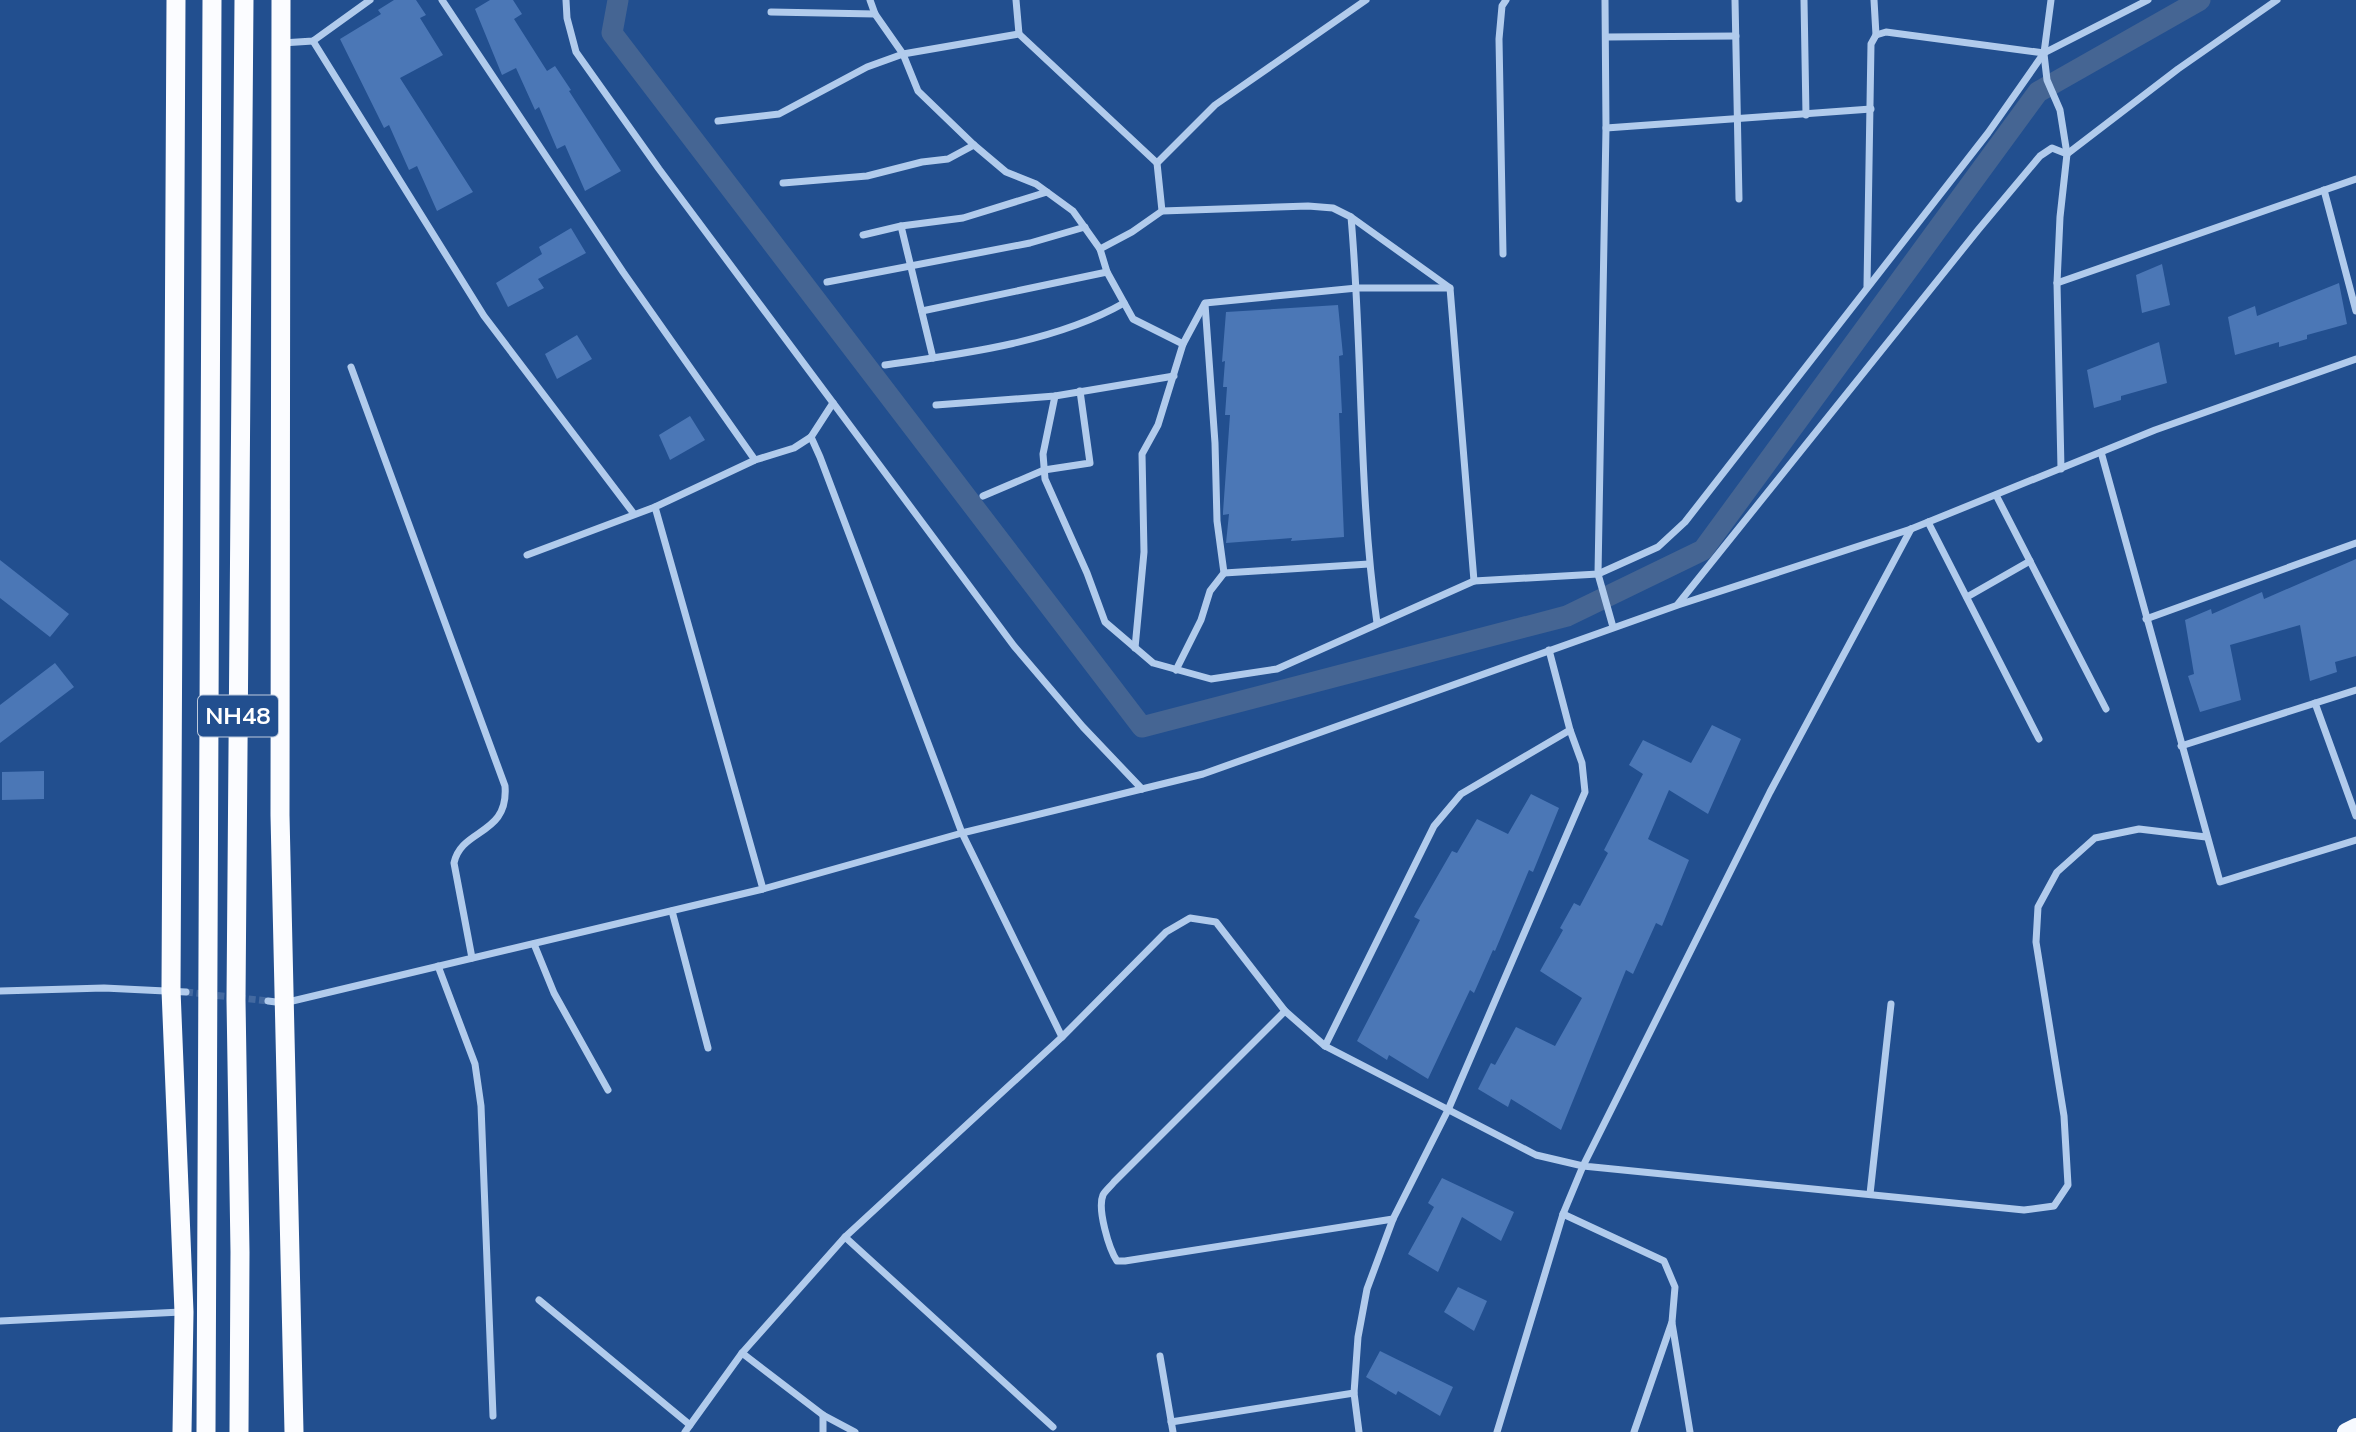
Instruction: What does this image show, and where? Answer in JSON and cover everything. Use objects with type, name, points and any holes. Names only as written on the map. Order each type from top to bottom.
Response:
[{"type":"highway","points":[[176,0],[179,991],[184,1312],[182,1432]]},
{"type":"highway","name":"NH48","points":[[206,1432],[212,0]]},
{"type":"highway","name":"NH48","points":[[239,1432],[240,1252],[236,1000],[244,0]]},
{"type":"highway","points":[[281,0],[280,815],[276,1002],[294,1432]]},
{"type":"main road","points":[[2346,1432],[2356,1427]]},
{"type":"street","points":[[280,43],[313,41],[370,0]]},
{"type":"street","points":[[442,0],[622,272],[755,460]]},
{"type":"street","points":[[565,0],[566,18],[576,52],[659,169],[1014,646],[1083,727],[1142,789]]},
{"type":"street","points":[[870,0],[875,14],[903,54],[918,91],[1006,172],[1036,184],[1073,211],[1100,249],[1107,272],[1133,319],[1183,344]]},
{"type":"street","points":[[1016,0],[1019,34],[1157,163],[1162,211]]},
{"type":"street","points":[[1157,163],[1215,105],[1366,0]]},
{"type":"street","points":[[1503,254],[1499,39],[1502,6],[1506,0]]},
{"type":"street","points":[[1605,0],[1606,128],[1598,574],[1612,623]]},
{"type":"street","points":[[1735,0],[1739,199]]},
{"type":"street","points":[[1804,0],[1806,114]]},
{"type":"street","points":[[1867,288],[1871,44],[1876,35],[1874,0]]},
{"type":"street","points":[[2051,0],[2044,53],[2048,80],[2060,110],[2067,154],[2060,217],[2057,283],[2062,469]]},
{"type":"street","points":[[1055,396],[1043,454],[1045,479],[1087,573],[1105,622],[1153,663],[1211,678],[1277,669],[1474,581],[1598,574],[1658,547],[1685,522],[1988,132],[2044,53],[2148,0]]},
{"type":"street","points":[[2067,154],[2178,69],[2277,0]]},
{"type":"street","points":[[771,12],[875,14]]},
{"type":"street","points":[[1876,35],[1886,32],[2044,53]]},
{"type":"street","points":[[718,121],[779,114],[867,67],[903,54],[1019,34]]},
{"type":"street","points":[[1607,37],[1736,36]]},
{"type":"street","points":[[313,41],[484,316],[634,514]]},
{"type":"street","points":[[1606,128],[1871,109]]},
{"type":"street","points":[[783,183],[867,176],[922,162],[948,159],[974,145]]},
{"type":"street","points":[[1678,605],[2040,156],[2052,148],[2067,154]]},
{"type":"street","points":[[2057,283],[2356,179]]},
{"type":"street","points":[[2324,190],[2356,311]]},
{"type":"street","points":[[863,234],[963,218],[1047,192]]},
{"type":"street","points":[[1100,249],[1132,232],[1162,211],[1308,206],[1333,208],[1352,217],[1450,288],[1474,581]]},
{"type":"street","points":[[1352,217],[1369,564],[1377,623]]},
{"type":"street","points":[[901,226],[933,358]]},
{"type":"street","points":[[827,282],[1030,243],[1084,227]]},
{"type":"street","points":[[922,311],[1107,272]]},
{"type":"street","points":[[1205,303],[1357,288],[1450,288]]},
{"type":"street","points":[[885,365],[1054,334],[1103,315],[1124,303]]},
{"type":"street","points":[[1135,648],[1144,552],[1142,454],[1158,425],[1183,344],[1205,303]]},
{"type":"street","points":[[1175,670],[1201,620],[1210,592],[1224,573],[1217,521],[1215,443],[1205,303]]},
{"type":"street","points":[[276,1002],[763,889],[962,833],[1203,774],[1549,650],[1612,623],[1678,605],[1911,529],[2155,430],[2356,359]]},
{"type":"street","points":[[351,367],[505,786],[506,799],[497,820],[461,848],[454,863],[472,958]]},
{"type":"street","points":[[936,405],[1055,396],[1174,376]]},
{"type":"street","points":[[983,496],[1044,470],[1090,463],[1080,391]]},
{"type":"street","points":[[527,555],[655,507],[755,460],[794,448],[811,437],[834,402]]},
{"type":"street","points":[[811,437],[962,833],[1062,1037]]},
{"type":"street","points":[[2101,452],[2220,882],[2356,840]]},
{"type":"street","points":[[1996,495],[2106,709]]},
{"type":"street","points":[[655,507],[763,889]]},
{"type":"street","points":[[1928,522],[2039,739]]},
{"type":"street","points":[[1497,1432],[1563,1214],[1583,1166],[1770,792],[1911,529]]},
{"type":"street","points":[[2146,619],[2356,543]]},
{"type":"street","points":[[1967,597],[2030,561]]},
{"type":"street","points":[[1224,573],[1369,564]]},
{"type":"street","points":[[1359,1432],[1354,1393],[1358,1338],[1367,1289],[1393,1219],[1448,1110],[1585,792],[1582,762],[1570,730],[1549,650]]},
{"type":"street","points":[[2181,746],[2356,690]]},
{"type":"street","points":[[2315,703],[2356,816]]},
{"type":"street","points":[[1325,1046],[1434,826],[1461,794],[1570,730]]},
{"type":"street","points":[[539,1300],[688,1428],[742,1353],[845,1237],[1062,1037],[1166,932],[1190,918],[1216,922],[1286,1011],[1325,1046],[1536,1156],[1583,1166],[2024,1210],[2054,1206],[2067,1185],[2064,1116],[2036,942],[2038,907],[2057,872],[2095,838],[2139,829],[2206,837]]},
{"type":"street","points":[[673,911],[708,1048]]},
{"type":"street","points":[[534,944],[554,993],[608,1090]]},
{"type":"street","points":[[438,966],[475,1064],[481,1106],[493,1416]]},
{"type":"street","points":[[0,991],[104,988],[179,991]]},
{"type":"street","points":[[1870,1194],[1891,1004]]},
{"type":"street","points":[[1286,1011],[1103,1195],[1101,1206],[1110,1250],[1116,1261],[1125,1261],[1393,1219]]},
{"type":"street","points":[[1563,1214],[1664,1261],[1675,1287],[1672,1322],[1634,1432]]},
{"type":"street","points":[[845,1237],[1053,1427]]},
{"type":"street","points":[[0,1321],[184,1312]]},
{"type":"street","points":[[1672,1322],[1690,1432]]},
{"type":"street","points":[[742,1353],[823,1415],[855,1432]]},
{"type":"street","points":[[1160,1356],[1173,1432]]},
{"type":"street","points":[[1171,1422],[1354,1393]]},
{"type":"street","points":[[823,1415],[823,1432]]},
{"type":"building","points":[[394,0],[416,0],[426,15],[420,18],[443,55],[400,78],[473,192],[437,211],[417,166],[409,170],[389,125],[384,128],[340,39],[381,14],[378,10]]},
{"type":"building","points":[[490,0],[513,0],[522,14],[514,19],[547,71],[555,66],[621,171],[585,191],[565,145],[557,149],[539,107],[535,110],[516,68],[502,75],[475,9]]},
{"type":"building","points":[[571,228],[586,253],[538,279],[544,288],[508,307],[496,283],[542,254],[539,247]]},
{"type":"building","points":[[2162,264],[2170,305],[2142,313],[2136,275]]},
{"type":"building","points":[[2339,283],[2347,324],[2307,335],[2307,339],[2279,347],[2279,342],[2235,355],[2228,317],[2255,306],[2257,316]]},
{"type":"building","points":[[1338,305],[1343,355],[1339,356],[1342,413],[1339,413],[1344,537],[1226,543],[1229,514],[1223,515],[1223,512],[1230,415],[1225,415],[1227,387],[1223,387],[1225,361],[1222,362],[1226,312]]},
{"type":"building","points":[[577,335],[592,359],[557,379],[545,354]]},
{"type":"building","points":[[2159,342],[2167,383],[2121,396],[2121,400],[2094,408],[2087,370]]},
{"type":"building","points":[[690,416],[705,440],[670,460],[659,435]]},
{"type":"building","points":[[2356,559],[2356,656],[2335,662],[2337,672],[2310,681],[2300,625],[2230,645],[2241,700],[2200,712],[2188,676],[2194,674],[2185,620],[2211,609],[2212,614],[2262,592],[2264,599]]},
{"type":"building","points":[[0,560],[69,614],[50,637],[0,598]]},
{"type":"building","points":[[55,663],[74,687],[0,743],[0,705]]},
{"type":"building","points":[[1712,725],[1741,739],[1708,814],[1669,790],[1648,839],[1689,860],[1662,926],[1656,923],[1633,974],[1626,970],[1561,1130],[1511,1099],[1508,1107],[1478,1089],[1491,1063],[1495,1065],[1516,1027],[1555,1046],[1582,998],[1540,971],[1563,930],[1560,928],[1574,903],[1580,906],[1608,853],[1604,850],[1643,774],[1629,765],[1643,740],[1691,763]]},
{"type":"building","points":[[44,771],[44,799],[2,800],[2,772]]},
{"type":"building","points":[[1531,794],[1559,808],[1533,872],[1529,870],[1495,951],[1493,950],[1474,993],[1470,990],[1428,1079],[1389,1055],[1387,1060],[1357,1041],[1420,920],[1414,917],[1452,851],[1457,853],[1477,819],[1508,834]]},
{"type":"building","points":[[1442,1178],[1514,1212],[1501,1241],[1462,1217],[1438,1272],[1408,1254],[1434,1207],[1428,1203]]},
{"type":"building","points":[[1458,1287],[1487,1301],[1474,1331],[1444,1312]]},
{"type":"building","points":[[1380,1351],[1453,1387],[1440,1416],[1398,1391],[1396,1395],[1366,1377]]},
{"type":"waterway","points":[[618,0],[612,33],[1142,727],[1567,616],[1703,550],[2038,92],[2200,0]]},
{"type":"tunnel","points":[[186,992],[268,1001]]}]
